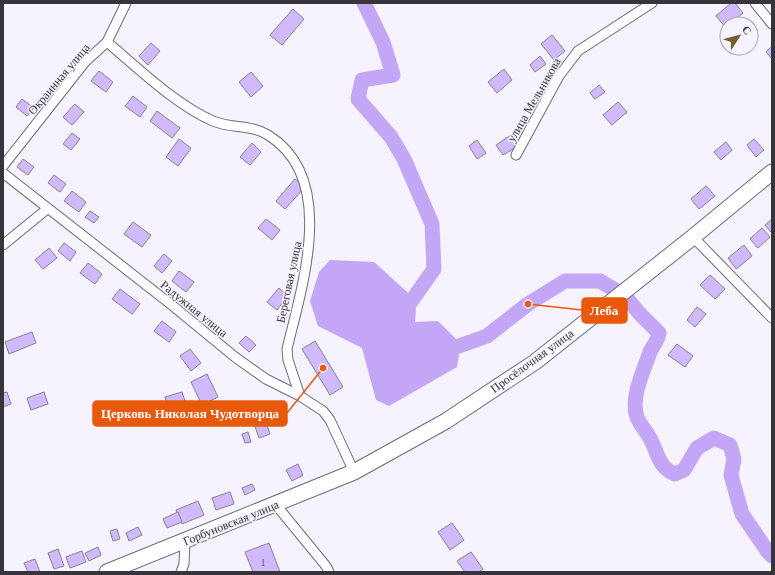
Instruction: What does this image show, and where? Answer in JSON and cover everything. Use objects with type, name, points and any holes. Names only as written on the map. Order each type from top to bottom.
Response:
[{"type":"main road","name":"Просёлочная улица","points":[[354,472],[446,421],[534,362],[693,237],[772,172]]},
{"type":"main road","name":"Горбуновская улица","points":[[107,572],[354,472]]},
{"type":"street","name":"Окраинная улица","points":[[3,166],[85,62],[107,42],[126,3]]},
{"type":"street","name":"улица Мельникова","points":[[516,155],[559,76],[578,51],[652,3]]},
{"type":"street","points":[[754,3],[772,24]]},
{"type":"street","name":"Береговая улица","points":[[107,42],[180,102],[195,111],[213,121],[226,125],[256,128],[277,141],[293,159],[302,173],[307,192],[310,238],[307,259],[287,349],[288,360],[300,396]]},
{"type":"street","name":"Радужная улица","points":[[3,173],[47,209],[173,306],[234,357],[266,379],[300,396],[323,411],[330,420],[354,472]]},
{"type":"street","points":[[3,245],[47,209]]},
{"type":"street","points":[[693,237],[772,318]]},
{"type":"street","points":[[276,504],[328,569],[336,572]]},
{"type":"street","points":[[181,572],[184,564],[185,541]]},
{"type":"shaded area","points":[[330,260],[374,262],[416,300],[415,322],[438,321],[461,344],[457,367],[389,406],[376,400],[362,348],[318,326],[310,301],[319,272]]},
{"type":"building","points":[[731,3],[735,3],[743,13],[739,16],[719,16],[719,20],[716,16]]},
{"type":"building","points":[[293,9],[304,19],[282,45],[270,35]]},
{"type":"building","points":[[552,35],[565,51],[554,60],[541,44]]},
{"type":"building","points":[[151,43],[160,51],[148,65],[139,56]]},
{"type":"building","points":[[772,46],[772,59],[766,52]]},
{"type":"building","points":[[540,56],[546,64],[535,72],[530,65]]},
{"type":"building","points":[[504,69],[512,80],[497,93],[488,82]]},
{"type":"building","points":[[99,71],[113,82],[106,92],[91,81]]},
{"type":"building","points":[[251,72],[263,86],[251,97],[239,82]]},
{"type":"building","points":[[599,85],[605,92],[595,99],[590,93]]},
{"type":"building","points":[[133,96],[147,107],[140,117],[125,106]]},
{"type":"building","points":[[22,99],[34,108],[27,116],[16,107]]},
{"type":"building","points":[[618,102],[627,112],[612,125],[603,115]]},
{"type":"building","points":[[75,104],[84,112],[72,125],[63,117]]},
{"type":"building","points":[[157,111],[180,128],[172,138],[150,121]]},
{"type":"building","points":[[72,133],[80,139],[71,150],[63,144]]},
{"type":"building","points":[[511,135],[518,146],[503,155],[496,145]]},
{"type":"building","points":[[179,139],[191,148],[178,166],[166,157]]},
{"type":"building","points":[[754,139],[764,150],[756,157],[747,145]]},
{"type":"building","points":[[477,140],[486,153],[477,159],[469,146]]},
{"type":"building","points":[[726,142],[732,150],[721,160],[714,152]]},
{"type":"building","points":[[252,143],[261,152],[250,165],[240,157]]},
{"type":"building","points":[[23,159],[34,167],[28,175],[17,167]]},
{"type":"building","points":[[54,175],[66,184],[60,192],[48,183]]},
{"type":"building","points":[[295,179],[305,187],[285,209],[276,201]]},
{"type":"building","points":[[706,186],[715,196],[699,209],[691,199]]},
{"type":"building","points":[[72,191],[86,202],[79,212],[64,201]]},
{"type":"building","points":[[90,211],[99,217],[94,223],[85,217]]},
{"type":"building","points":[[266,219],[280,230],[272,240],[258,228]]},
{"type":"building","points":[[772,219],[772,231],[771,232],[765,225]]},
{"type":"building","points":[[133,222],[151,235],[142,247],[124,234]]},
{"type":"building","points":[[762,228],[770,237],[758,248],[750,239]]},
{"type":"building","points":[[64,243],[76,252],[70,261],[58,251]]},
{"type":"building","points":[[744,245],[752,256],[736,269],[728,258]]},
{"type":"building","points":[[49,248],[57,258],[43,269],[35,260]]},
{"type":"building","points":[[164,254],[172,261],[162,273],[154,266]]},
{"type":"building","points":[[88,263],[102,274],[95,284],[80,273]]},
{"type":"building","points":[[179,271],[194,282],[186,292],[172,281]]},
{"type":"building","points":[[710,275],[725,289],[715,299],[700,285]]},
{"type":"building","points":[[279,288],[288,296],[277,310],[267,302]]},
{"type":"building","points":[[120,289],[140,304],[132,314],[112,299]]},
{"type":"building","points":[[697,307],[706,314],[695,327],[687,320]]},
{"type":"building","points":[[162,321],[176,332],[169,342],[154,331]]},
{"type":"building","points":[[32,332],[36,343],[9,354],[5,342]]},
{"type":"building","points":[[246,336],[256,345],[249,352],[239,343]]},
{"type":"building","points":[[315,341],[343,387],[330,395],[302,349]]},
{"type":"building","points":[[677,344],[693,356],[685,367],[668,355]]},
{"type":"building","points":[[190,349],[201,363],[191,371],[180,356]]},
{"type":"building","points":[[207,374],[218,397],[202,405],[191,382]]},
{"type":"building","points":[[7,392],[11,404],[3,407],[3,393]]},
{"type":"building","points":[[44,392],[48,404],[31,410],[27,398]]},
{"type":"building","points":[[182,392],[186,404],[168,409],[165,397]]},
{"type":"building","points":[[264,417],[270,434],[259,438],[253,421]]},
{"type":"building","points":[[248,432],[251,442],[245,443],[242,434]]},
{"type":"building","points":[[298,464],[303,475],[292,481],[286,470]]},
{"type":"building","points":[[252,484],[255,490],[245,495],[242,488]]},
{"type":"building","points":[[230,492],[234,504],[216,510],[212,498]]},
{"type":"building","points":[[198,501],[204,515],[182,524],[176,510]]},
{"type":"building","points":[[178,512],[182,522],[167,528],[163,519]]},
{"type":"building","points":[[452,523],[464,540],[450,550],[438,532]]},
{"type":"building","points":[[138,527],[142,535],[129,541],[126,533]]},
{"type":"building","points":[[117,529],[120,539],[113,541],[110,531]]},
{"type":"building","points":[[269,543],[280,572],[253,572],[245,552]]},
{"type":"building","points":[[98,547],[101,555],[89,561],[85,553]]},
{"type":"building","points":[[58,549],[64,566],[54,569],[48,553]]},
{"type":"building","points":[[82,551],[86,562],[70,568],[66,557]]},
{"type":"building","points":[[471,552],[483,569],[479,572],[465,572],[457,561]]},
{"type":"building","points":[[35,559],[40,572],[28,572],[24,563]]},
{"type":"waterway","points":[[364,3],[383,42],[393,75],[362,80],[358,99],[391,137],[404,159],[432,224],[434,269],[408,306],[408,316]]},
{"type":"waterway","points":[[440,347],[456,347],[487,336],[528,304],[565,281],[600,281],[625,296],[659,333],[657,341],[650,352],[641,375],[636,393],[635,409],[637,417],[651,440],[662,464],[665,468],[675,474],[684,470],[697,448],[714,438],[730,445],[734,459],[731,475],[742,514],[772,556]]},
{"type":"place","name":"Леба","points":[[528,304]]},
{"type":"place","name":"Церковь Николая Чудотворца","points":[[323,368]]}]
